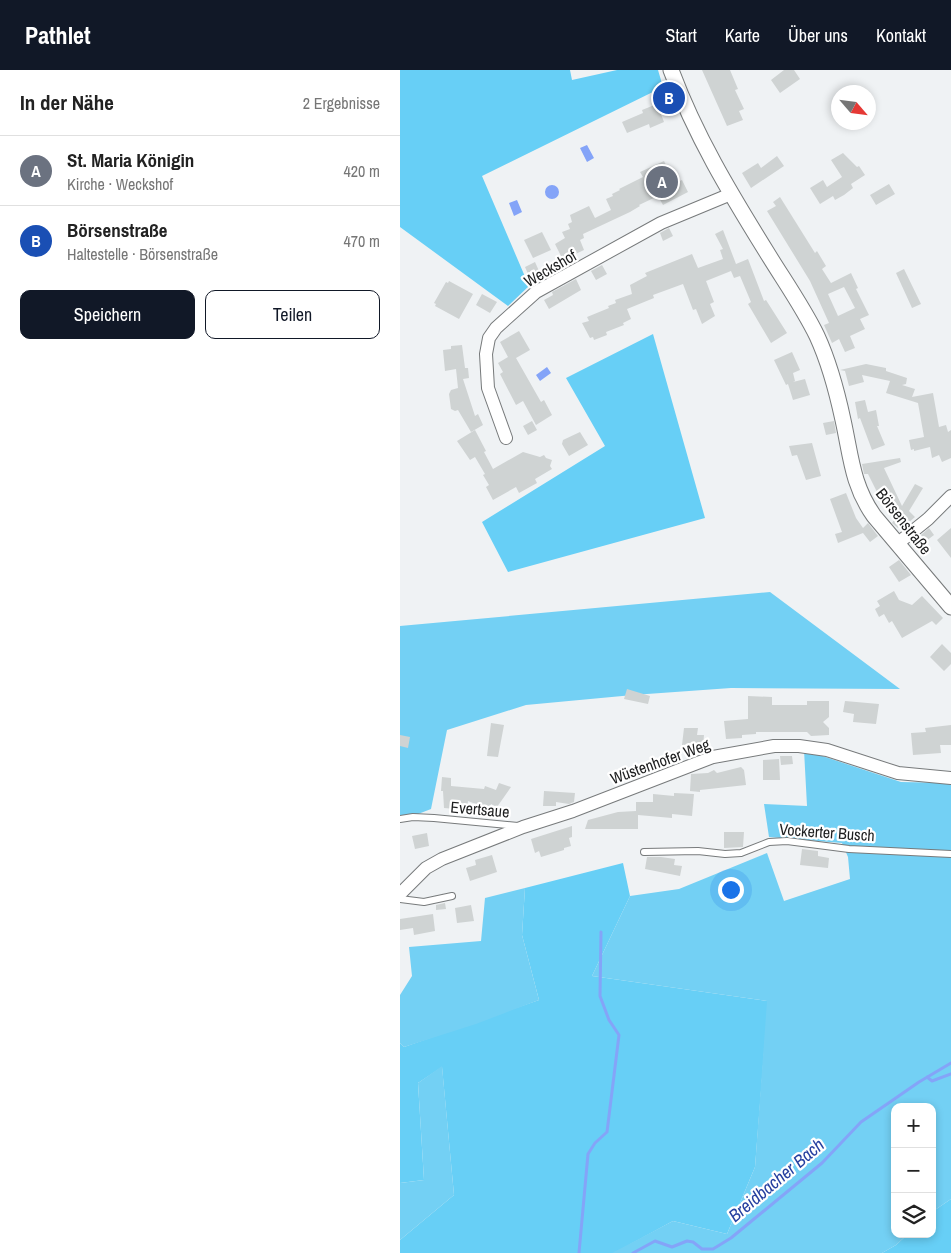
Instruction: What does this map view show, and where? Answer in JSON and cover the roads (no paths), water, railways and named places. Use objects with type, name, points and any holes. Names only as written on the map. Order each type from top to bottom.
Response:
[{"type":"street","name":"Börsenstraße","points":[[671,70],[687,110],[709,155],[816,335],[833,380],[858,488],[863,501],[951,607]]},
{"type":"street","name":"Weckshof","points":[[506,438],[488,388],[486,354],[489,338],[496,328],[536,292],[557,280],[661,223],[731,194]]},
{"type":"street","points":[[897,544],[951,496]]},
{"type":"street","name":"Wüstenhofer Weg","points":[[400,894],[421,872],[436,862],[523,826],[572,811],[713,757],[774,746],[809,746],[898,774],[951,778]]},
{"type":"lane","name":"Evertsaue","points":[[400,819],[413,817],[434,818],[523,826]]},
{"type":"lane","name":"Vockerter Busch","points":[[644,852],[698,851],[725,854],[741,853],[769,842],[787,841],[849,849],[951,854]]},
{"type":"lane","points":[[400,899],[424,902],[452,896]]},
{"type":"waterway","points":[[579,1253],[588,1154],[595,1143],[607,1132],[619,1035],[609,1020],[600,996],[601,932]]},
{"type":"waterway","name":"Breidbacher Bach","points":[[633,1253],[655,1241],[672,1247],[687,1241],[693,1242],[702,1249],[713,1249],[731,1238],[822,1163],[861,1122],[919,1082],[951,1063]]},
{"type":"waterway","points":[[927,1077],[932,1081],[951,1074]]},
{"type":"place","name":"Börsenstraße","points":[[669,98]]},
{"type":"place","name":"St. Maria Königin","points":[[662,182]]}]
